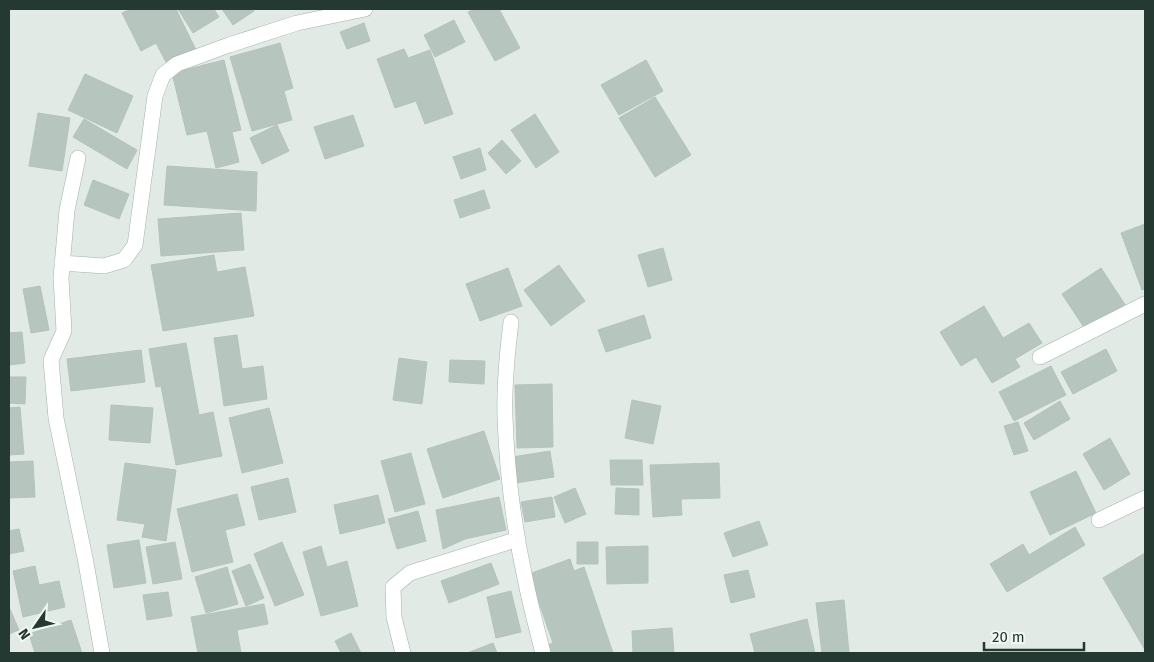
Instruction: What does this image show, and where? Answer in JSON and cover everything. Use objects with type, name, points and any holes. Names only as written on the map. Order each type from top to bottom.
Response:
[{"type":"street","points":[[62,263],[104,266],[124,260],[135,245],[155,96],[163,75],[177,64],[229,45],[297,23],[365,9]]},
{"type":"street","points":[[78,158],[67,210],[62,263],[64,331],[51,360],[56,418],[102,653]]},
{"type":"street","points":[[1040,357],[1145,304]]},
{"type":"street","points":[[511,322],[505,377],[508,469],[526,584],[543,653]]},
{"type":"street","points":[[1099,520],[1145,498]]},
{"type":"street","points":[[403,653],[394,617],[393,587],[410,573],[518,539]]},
{"type":"building","points":[[131,9],[176,9],[196,50],[167,64],[156,43],[141,51],[122,13]]},
{"type":"building","points":[[178,9],[214,9],[219,17],[193,33]]},
{"type":"building","points":[[222,9],[252,9],[254,11],[233,25]]},
{"type":"building","points":[[475,9],[499,9],[520,48],[495,61],[468,12]]},
{"type":"building","points":[[454,20],[465,42],[435,57],[424,35]]},
{"type":"building","points":[[364,23],[370,41],[347,49],[340,32]]},
{"type":"building","points":[[280,43],[293,88],[284,91],[292,120],[252,131],[230,57]]},
{"type":"building","points":[[404,49],[408,58],[430,50],[453,114],[425,124],[416,101],[395,108],[377,59]]},
{"type":"building","points":[[224,60],[241,130],[232,132],[239,162],[216,168],[207,131],[187,135],[172,73]]},
{"type":"building","points":[[646,60],[663,91],[619,115],[601,85]]},
{"type":"building","points":[[85,74],[133,96],[117,133],[68,110]]},
{"type":"building","points":[[655,97],[691,155],[655,177],[619,118]]},
{"type":"building","points":[[38,113],[70,118],[62,171],[29,166]]},
{"type":"building","points":[[535,114],[559,152],[536,168],[511,130]]},
{"type":"building","points":[[353,115],[364,146],[325,159],[314,127]]},
{"type":"building","points":[[84,119],[137,150],[127,169],[73,137]]},
{"type":"building","points":[[277,125],[289,151],[262,164],[250,138]]},
{"type":"building","points":[[502,140],[521,161],[506,174],[488,153]]},
{"type":"building","points":[[480,148],[486,170],[461,179],[453,157]]},
{"type":"building","points":[[167,166],[257,172],[256,211],[164,205]]},
{"type":"building","points":[[93,180],[129,194],[119,219],[84,205]]},
{"type":"building","points":[[484,190],[490,208],[460,218],[454,200]]},
{"type":"building","points":[[241,213],[244,250],[161,256],[158,219]]},
{"type":"building","points":[[1145,224],[1145,289],[1142,290],[1121,233]]},
{"type":"building","points":[[663,248],[672,280],[648,287],[638,255]]},
{"type":"building","points":[[214,255],[217,272],[245,267],[254,316],[163,331],[151,265]]},
{"type":"building","points":[[559,265],[585,301],[551,326],[524,290]]},
{"type":"building","points":[[508,268],[522,306],[480,321],[466,284]]},
{"type":"building","points":[[1101,268],[1126,306],[1087,332],[1062,294]]},
{"type":"building","points":[[40,286],[49,330],[31,333],[23,289]]},
{"type":"building","points":[[984,306],[1003,338],[1029,323],[1042,343],[1015,359],[1020,367],[992,383],[976,357],[961,366],[940,332]]},
{"type":"building","points":[[644,315],[651,338],[606,352],[598,330]]},
{"type":"building","points":[[22,332],[25,363],[9,365],[9,333]]},
{"type":"building","points":[[237,335],[242,369],[263,366],[267,399],[224,406],[214,338]]},
{"type":"building","points":[[186,343],[199,415],[213,412],[222,456],[176,465],[161,386],[156,387],[149,349]]},
{"type":"building","points":[[1106,349],[1117,371],[1073,394],[1061,372]]},
{"type":"building","points":[[141,350],[145,382],[71,391],[67,359]]},
{"type":"building","points":[[399,358],[427,362],[422,404],[393,400]]},
{"type":"building","points":[[450,360],[485,361],[484,384],[449,382]]},
{"type":"building","points":[[1051,366],[1066,395],[1014,421],[999,392]]},
{"type":"building","points":[[9,377],[26,377],[25,404],[9,403]]},
{"type":"building","points":[[552,384],[553,447],[517,448],[515,385]]},
{"type":"building","points":[[632,400],[661,406],[653,444],[625,438]]},
{"type":"building","points":[[1060,401],[1070,419],[1034,440],[1024,423]]},
{"type":"building","points":[[111,405],[153,408],[150,443],[109,440]]},
{"type":"building","points":[[20,407],[24,454],[9,455],[9,408]]},
{"type":"building","points":[[269,408],[283,463],[242,473],[229,418]]},
{"type":"building","points":[[1018,422],[1028,451],[1014,455],[1004,426]]},
{"type":"building","points":[[484,431],[500,479],[443,498],[427,449]]},
{"type":"building","points":[[1110,438],[1130,474],[1104,490],[1083,454]]},
{"type":"building","points":[[550,451],[554,477],[516,483],[512,457]]},
{"type":"building","points":[[411,453],[425,504],[395,512],[381,461]]},
{"type":"building","points":[[610,460],[642,460],[643,485],[611,485]]},
{"type":"building","points":[[33,461],[35,497],[9,498],[9,462]]},
{"type":"building","points":[[125,463],[176,470],[166,541],[142,537],[145,524],[117,520]]},
{"type":"building","points":[[719,463],[720,498],[681,499],[682,515],[653,517],[650,465]]},
{"type":"building","points":[[1076,471],[1096,513],[1050,535],[1030,492]]},
{"type":"building","points":[[288,478],[296,512],[259,520],[251,487]]},
{"type":"building","points":[[575,488],[586,514],[565,523],[554,497]]},
{"type":"building","points":[[616,488],[639,489],[639,515],[615,514]]},
{"type":"building","points":[[237,494],[245,525],[225,530],[233,562],[192,572],[177,509]]},
{"type":"building","points":[[378,495],[385,523],[340,534],[334,505]]},
{"type":"building","points":[[499,497],[506,530],[465,539],[443,549],[436,510]]},
{"type":"building","points":[[552,497],[555,517],[525,522],[521,502]]},
{"type":"building","points":[[418,511],[426,541],[397,549],[388,519]]},
{"type":"building","points":[[759,521],[768,545],[733,557],[724,533]]},
{"type":"building","points":[[1075,527],[1085,545],[1007,592],[990,564],[1023,544],[1029,555]]},
{"type":"building","points":[[19,529],[24,551],[9,554],[9,531]]},
{"type":"building","points":[[139,540],[146,583],[114,588],[107,545]]},
{"type":"building","points":[[175,542],[182,579],[153,584],[146,547]]},
{"type":"building","points":[[282,542],[304,595],[275,606],[254,554]]},
{"type":"building","points":[[577,542],[598,542],[598,564],[577,564]]},
{"type":"building","points":[[321,546],[327,567],[347,561],[358,606],[321,616],[303,552]]},
{"type":"building","points":[[648,546],[648,583],[607,584],[606,547]]},
{"type":"building","points":[[1145,553],[1145,650],[1103,578]]},
{"type":"building","points":[[570,559],[574,571],[584,567],[613,653],[547,653],[545,646],[553,643],[529,574]]},
{"type":"building","points":[[491,563],[499,584],[449,603],[441,581]]},
{"type":"building","points":[[250,564],[264,598],[246,606],[232,571]]},
{"type":"building","points":[[35,566],[39,585],[59,581],[65,607],[23,617],[13,571]]},
{"type":"building","points":[[227,567],[238,604],[206,613],[195,577]]},
{"type":"building","points":[[748,570],[755,597],[731,603],[724,575]]},
{"type":"building","points":[[511,591],[521,632],[496,638],[487,597]]},
{"type":"building","points":[[168,592],[172,616],[147,620],[143,595]]},
{"type":"building","points":[[844,600],[849,653],[822,653],[816,603]]},
{"type":"building","points":[[264,604],[268,624],[237,630],[241,653],[198,653],[191,617]]},
{"type":"building","points":[[9,607],[19,630],[9,634]]},
{"type":"building","points":[[807,619],[815,653],[755,653],[750,634]]},
{"type":"building","points":[[71,620],[82,653],[35,653],[29,634]]},
{"type":"building","points":[[672,628],[674,653],[633,653],[632,631]]},
{"type":"building","points":[[351,633],[361,653],[341,653],[335,641]]},
{"type":"building","points":[[493,643],[497,653],[467,653]]}]
